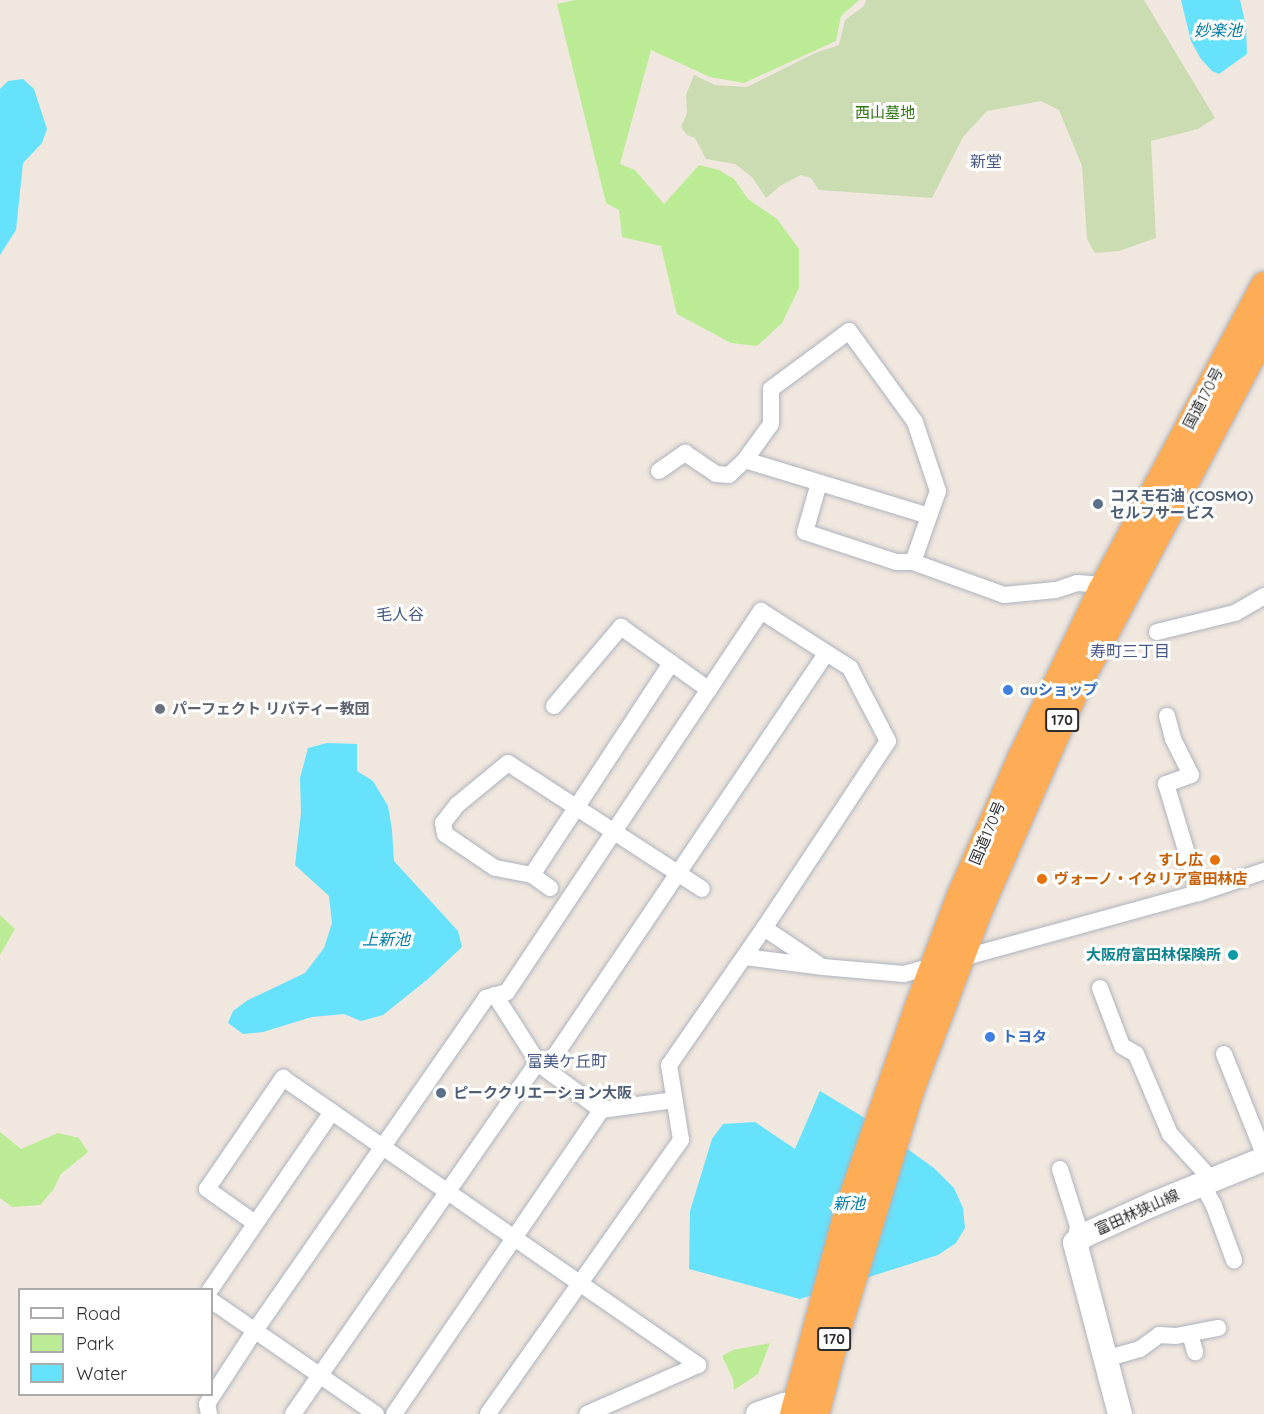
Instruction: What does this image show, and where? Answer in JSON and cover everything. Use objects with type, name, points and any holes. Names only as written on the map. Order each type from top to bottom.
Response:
[{"type":"highway","name":"国道170号","points":[[804,1411],[844,1268],[848,1209],[960,958],[1110,595],[1264,285]]},
{"type":"highway","name":"国道170号","points":[[889,1119],[934,965],[1020,757],[1110,595],[1264,331]]},
{"type":"main road","name":"富田林狭山線","points":[[1075,1243],[1085,1235],[1207,1182],[1262,1162]]},
{"type":"main road","points":[[1075,1243],[1120,1414]]},
{"type":"main road","points":[[758,1414],[784,1405],[804,1411]]},
{"type":"street","points":[[659,471],[684,453],[716,474],[729,475],[745,460],[771,424],[771,389],[849,331],[915,422],[938,490],[913,562]]},
{"type":"street","points":[[745,460],[929,516]]},
{"type":"street","points":[[819,483],[805,532],[896,562],[913,562],[1004,596],[1056,590],[1077,583],[1091,584],[1110,595]]},
{"type":"street","points":[[1157,633],[1235,613],[1264,596]]},
{"type":"street","points":[[213,1395],[254,1332],[486,998],[507,992],[761,610],[850,668],[888,741],[745,957],[669,1065],[681,1140],[488,1414]]},
{"type":"street","points":[[554,706],[621,627],[709,690]]},
{"type":"street","points":[[293,1414],[321,1377],[535,1066],[554,1057],[826,653]]},
{"type":"street","points":[[532,875],[671,663]]},
{"type":"street","points":[[1167,716],[1173,739],[1191,775],[1166,784],[1199,893]]},
{"type":"street","points":[[550,888],[532,875],[495,868],[445,834],[443,823],[457,805],[508,763],[702,889]]},
{"type":"street","points":[[745,957],[823,968],[904,974],[1199,893],[1264,871]]},
{"type":"street","points":[[764,928],[823,968]]},
{"type":"street","points":[[1100,988],[1122,1046],[1136,1054],[1170,1134],[1207,1182],[1234,1260]]},
{"type":"street","points":[[495,996],[539,1064],[602,1110],[674,1100]]},
{"type":"street","points":[[1224,1054],[1262,1162]]},
{"type":"street","points":[[255,1224],[207,1190],[283,1078],[698,1365],[587,1414]]},
{"type":"street","points":[[394,1414],[602,1110]]},
{"type":"street","points":[[211,1288],[332,1112]]},
{"type":"street","points":[[1060,1169],[1078,1226],[1075,1243]]},
{"type":"street","points":[[213,1302],[375,1414]]},
{"type":"street","points":[[1105,1359],[1140,1349],[1159,1335],[1190,1334],[1218,1329]]},
{"type":"street","points":[[1190,1334],[1195,1352]]},
{"type":"street","points":[[209,1414],[207,1404],[212,1396]]},
{"type":"green space","points":[[576,0],[859,0],[841,16],[836,41],[744,83],[710,77],[651,50],[620,164],[635,170],[664,204],[699,165],[719,170],[734,179],[748,199],[777,219],[799,249],[799,288],[782,323],[757,346],[731,343],[677,314],[661,246],[622,237],[619,210],[606,203],[557,4]]},
{"type":"green space","name":"西山墓地","points":[[866,0],[1144,0],[1215,118],[1198,129],[1151,141],[1156,238],[1119,251],[1095,253],[1087,239],[1082,166],[1059,110],[1041,101],[987,111],[963,137],[932,198],[819,190],[811,178],[801,175],[780,186],[766,198],[752,177],[735,164],[706,159],[695,138],[687,135],[681,127],[687,113],[686,95],[694,75],[715,85],[747,87],[815,53],[839,45],[845,20],[864,6]]},
{"type":"green space","points":[[0,915],[15,929],[0,955]]},
{"type":"green space","points":[[0,1132],[21,1149],[58,1133],[79,1138],[88,1152],[61,1174],[53,1190],[40,1205],[12,1207],[0,1198]]},
{"type":"green space","points":[[770,1343],[758,1374],[734,1390],[733,1379],[722,1356],[733,1350]]},
{"type":"water","name":"妙楽池","points":[[1181,0],[1240,0],[1246,26],[1247,54],[1219,74],[1212,71],[1201,59],[1191,41]]},
{"type":"water","points":[[23,79],[34,89],[47,129],[42,143],[23,163],[16,230],[0,255],[0,89],[8,81]]},
{"type":"water","name":"上新池","points":[[327,743],[357,744],[357,771],[373,781],[388,806],[394,861],[458,931],[462,947],[428,979],[383,1015],[361,1021],[344,1014],[312,1017],[263,1032],[243,1034],[228,1023],[233,1011],[248,1000],[305,973],[324,948],[332,923],[329,896],[295,865],[301,813],[300,778],[308,748]]},
{"type":"water","name":"新池","points":[[820,1091],[860,1115],[934,1168],[954,1188],[963,1208],[965,1228],[956,1243],[938,1255],[800,1299],[689,1269],[690,1211],[712,1139],[723,1124],[755,1122],[795,1149]]},
{"type":"place","name":"コスモ石油 (COSMO) セルフサービス","points":[[1098,504]]},
{"type":"place","name":"auショップ","points":[[1008,690]]},
{"type":"place","name":"パーフェクト リバティー教団","points":[[160,709]]},
{"type":"place","name":"すし広","points":[[1215,860]]},
{"type":"place","name":"ヴォーノ・イタリア富田林店","points":[[1042,879]]},
{"type":"place","name":"大阪府富田林保険所","points":[[1233,955]]},
{"type":"place","name":"トヨタ","points":[[990,1037]]},
{"type":"place","name":"ピーククリエーション大阪","points":[[441,1093]]},
{"type":"district","name":"新堂","points":[[986,161]]},
{"type":"district","name":"毛人谷","points":[[400,614]]},
{"type":"district","name":"寿町三丁目","points":[[1130,651]]},
{"type":"district","name":"富美ケ丘町","points":[[567,1061]]}]
